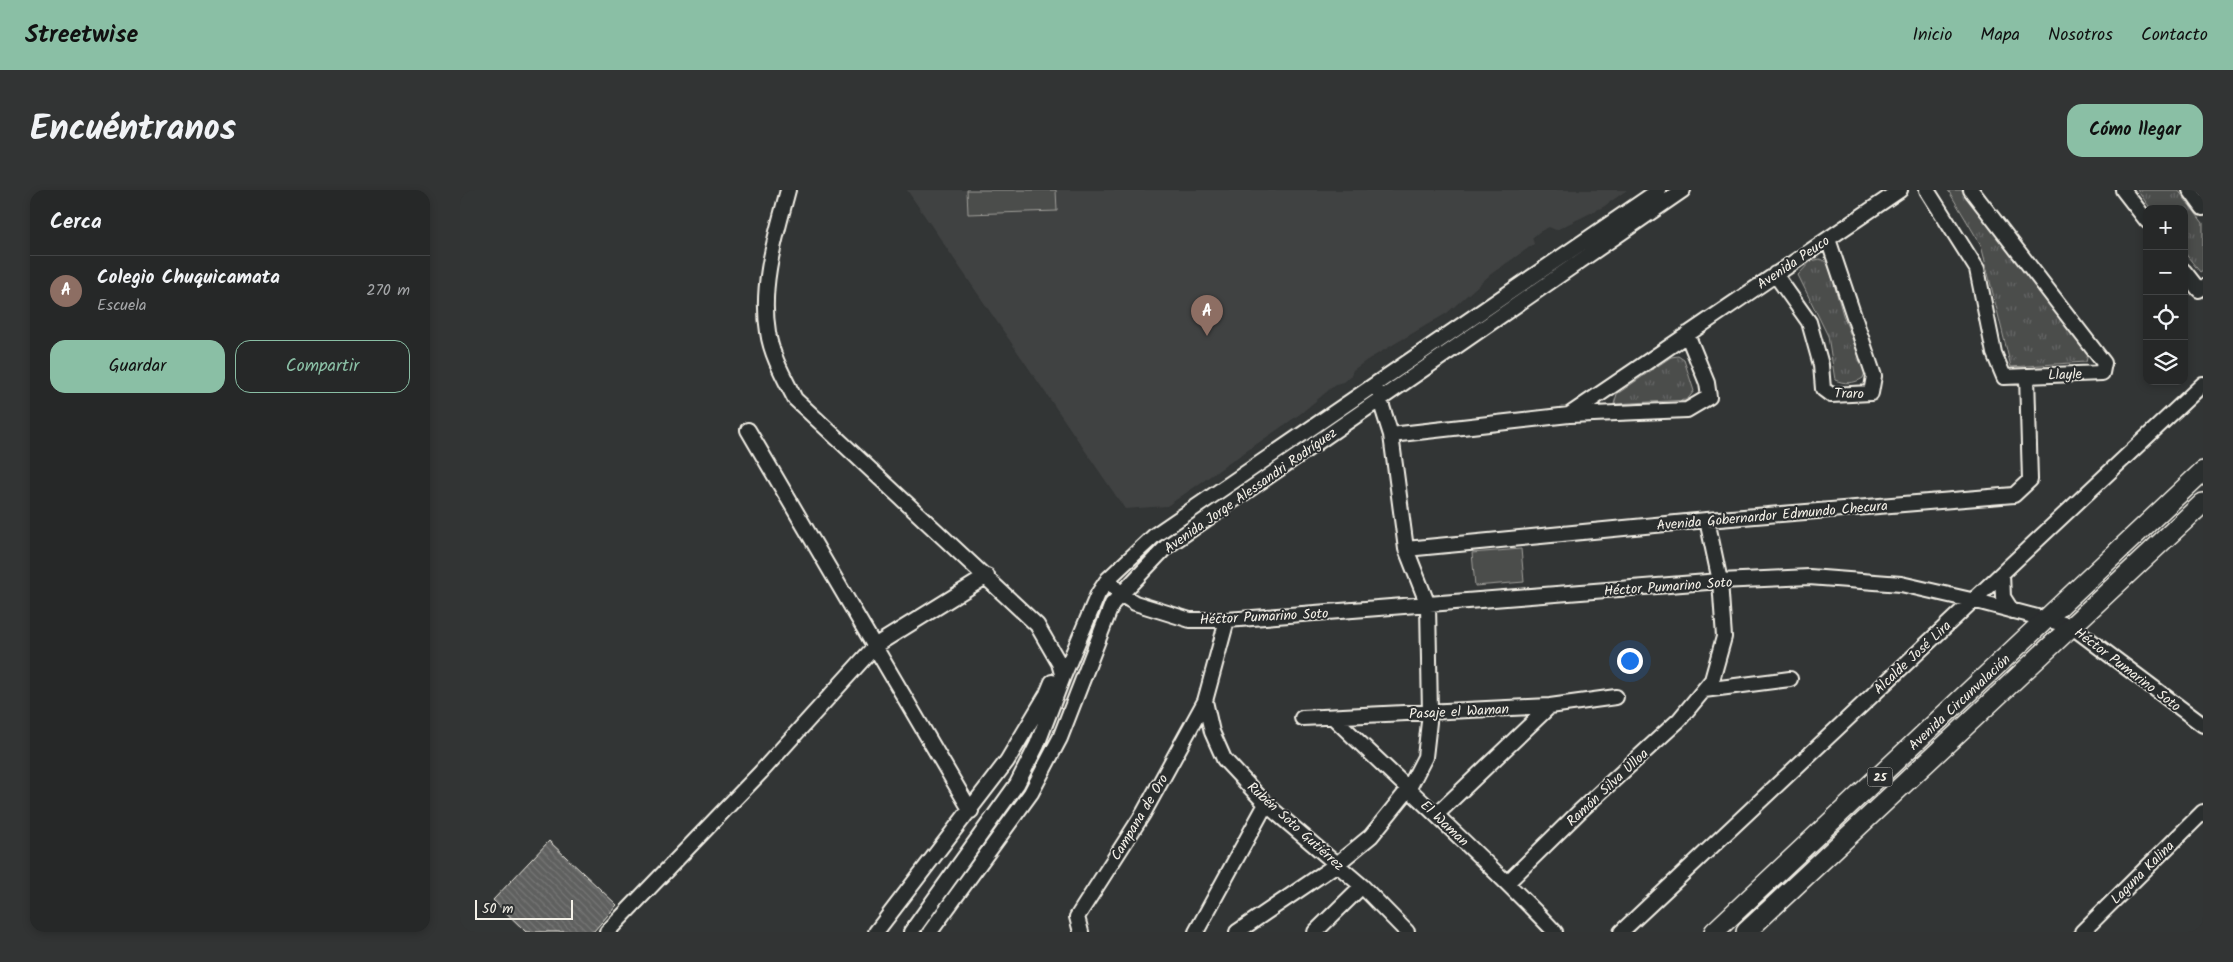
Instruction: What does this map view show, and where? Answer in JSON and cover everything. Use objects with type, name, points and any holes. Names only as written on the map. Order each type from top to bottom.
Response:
[{"type":"highway","name":"Avenida Circunvalación","points":[[1714,932],[2203,471]]},
{"type":"highway","name":"Avenida Circunvalación","points":[[1746,932],[2203,503]]},
{"type":"street","points":[[788,190],[775,237],[766,282],[768,333],[788,385],[796,399],[815,418],[1037,625],[1059,663],[1063,677]]},
{"type":"street","name":"Avenida Jorge Alessandri Rodríguez","points":[[922,930],[1017,784],[1037,745],[1098,594],[1108,580],[1155,535],[1659,190]]},
{"type":"street","name":"Avenida Jorge Alessandri Rodríguez","points":[[922,930],[1032,793],[1060,738],[1112,604],[1166,547],[1684,190]]},
{"type":"street","name":"Avenida Peuco","points":[[1569,415],[1900,190]]},
{"type":"street","name":"Llayle","points":[[1927,190],[1977,269],[1994,353],[2004,377],[2102,373],[2104,364],[1971,190]]},
{"type":"street","points":[[2123,190],[2143,217]]},
{"type":"street","points":[[2190,190],[2203,208]]},
{"type":"street","name":"Traro","points":[[1775,274],[1809,322],[1821,365],[1823,389],[1831,395],[1871,393],[1874,376],[1828,239]]},
{"type":"street","points":[[2188,275],[2199,290],[2203,287]]},
{"type":"street","name":"Avenida Peuco","points":[[1391,435],[1569,415],[1687,410],[1709,397],[1708,384],[1687,334]]},
{"type":"street","name":"Avenida Gobernardor Edmundo Checura","points":[[1406,549],[1707,520],[2014,495],[2030,480],[2027,376]]},
{"type":"street","points":[[1237,932],[1337,864],[1371,836],[1408,790],[1425,757],[1430,713],[1428,605],[1406,549],[1391,435],[1380,400],[1380,380]]},
{"type":"street","name":"Alcalde José Lira","points":[[1621,932],[2203,384]]},
{"type":"street","points":[[748,430],[876,645],[971,811]]},
{"type":"street","name":"Ramón Silva Ulloa","points":[[1508,882],[1580,811],[1680,720],[1712,680],[1724,637],[1720,582],[1707,520]]},
{"type":"street","points":[[2002,574],[2001,589],[2007,605],[2012,611]]},
{"type":"street","points":[[607,932],[761,772],[876,645],[986,576]]},
{"type":"street","name":"Héctor Pumarino Soto","points":[[1108,580],[1120,594],[1135,603],[1190,620],[1227,620],[1720,582],[1809,577],[1901,584],[2071,626],[2203,725]]},
{"type":"street","name":"Rubén Soto Gutiérrez","points":[[1227,620],[1205,701],[1212,732],[1224,759],[1266,804],[1362,886],[1407,932]]},
{"type":"street","points":[[876,932],[971,811],[1007,761],[1047,694],[1059,663]]},
{"type":"street","points":[[1704,690],[1790,679]]},
{"type":"street","name":"Pasaje el Waman","points":[[1302,718],[1550,706],[1616,697]]},
{"type":"street","name":"Campana de Oro","points":[[1081,932],[1077,917],[1143,814],[1205,701]]},
{"type":"street","points":[[1437,814],[1550,706]]},
{"type":"street","name":"El Waman","points":[[1333,717],[1408,790],[1437,814],[1508,882],[1555,932]]},
{"type":"street","points":[[1196,932],[1266,804]]},
{"type":"street","name":"Laguna Kalina","points":[[2082,932],[2203,812]]},
{"type":"street","points":[[1315,932],[1362,886]]},
{"type":"shaded area","points":[[907,190],[1627,190],[1603,207],[1556,230],[1549,227],[1539,232],[1532,238],[1534,244],[1491,274],[1447,313],[1367,360],[1353,370],[1350,377],[1336,384],[1300,414],[1167,506],[1125,509]]},
{"type":"green space","points":[[967,190],[1056,190],[1057,211],[968,214]]},
{"type":"green space","points":[[1948,190],[1962,190],[2088,354],[2086,362],[2011,367],[1981,245]]},
{"type":"green space","points":[[2137,190],[2178,190],[2203,223],[2203,270],[2200,272],[2188,257],[2188,205],[2148,205]]},
{"type":"green space","points":[[1820,259],[1828,263],[1843,315],[1865,372],[1863,378],[1853,382],[1845,383],[1835,380],[1828,336],[1798,275],[1811,261]]},
{"type":"green space","points":[[1678,356],[1684,360],[1694,391],[1687,400],[1614,404],[1617,394],[1671,357]]},
{"type":"green space","points":[[1521,549],[1524,582],[1475,586],[1472,553]]},
{"type":"building","points":[[549,841],[617,905],[593,932],[526,932],[493,900]]},
{"type":"place","name":"Colegio Chuquicamata","points":[[1207,336]]}]
